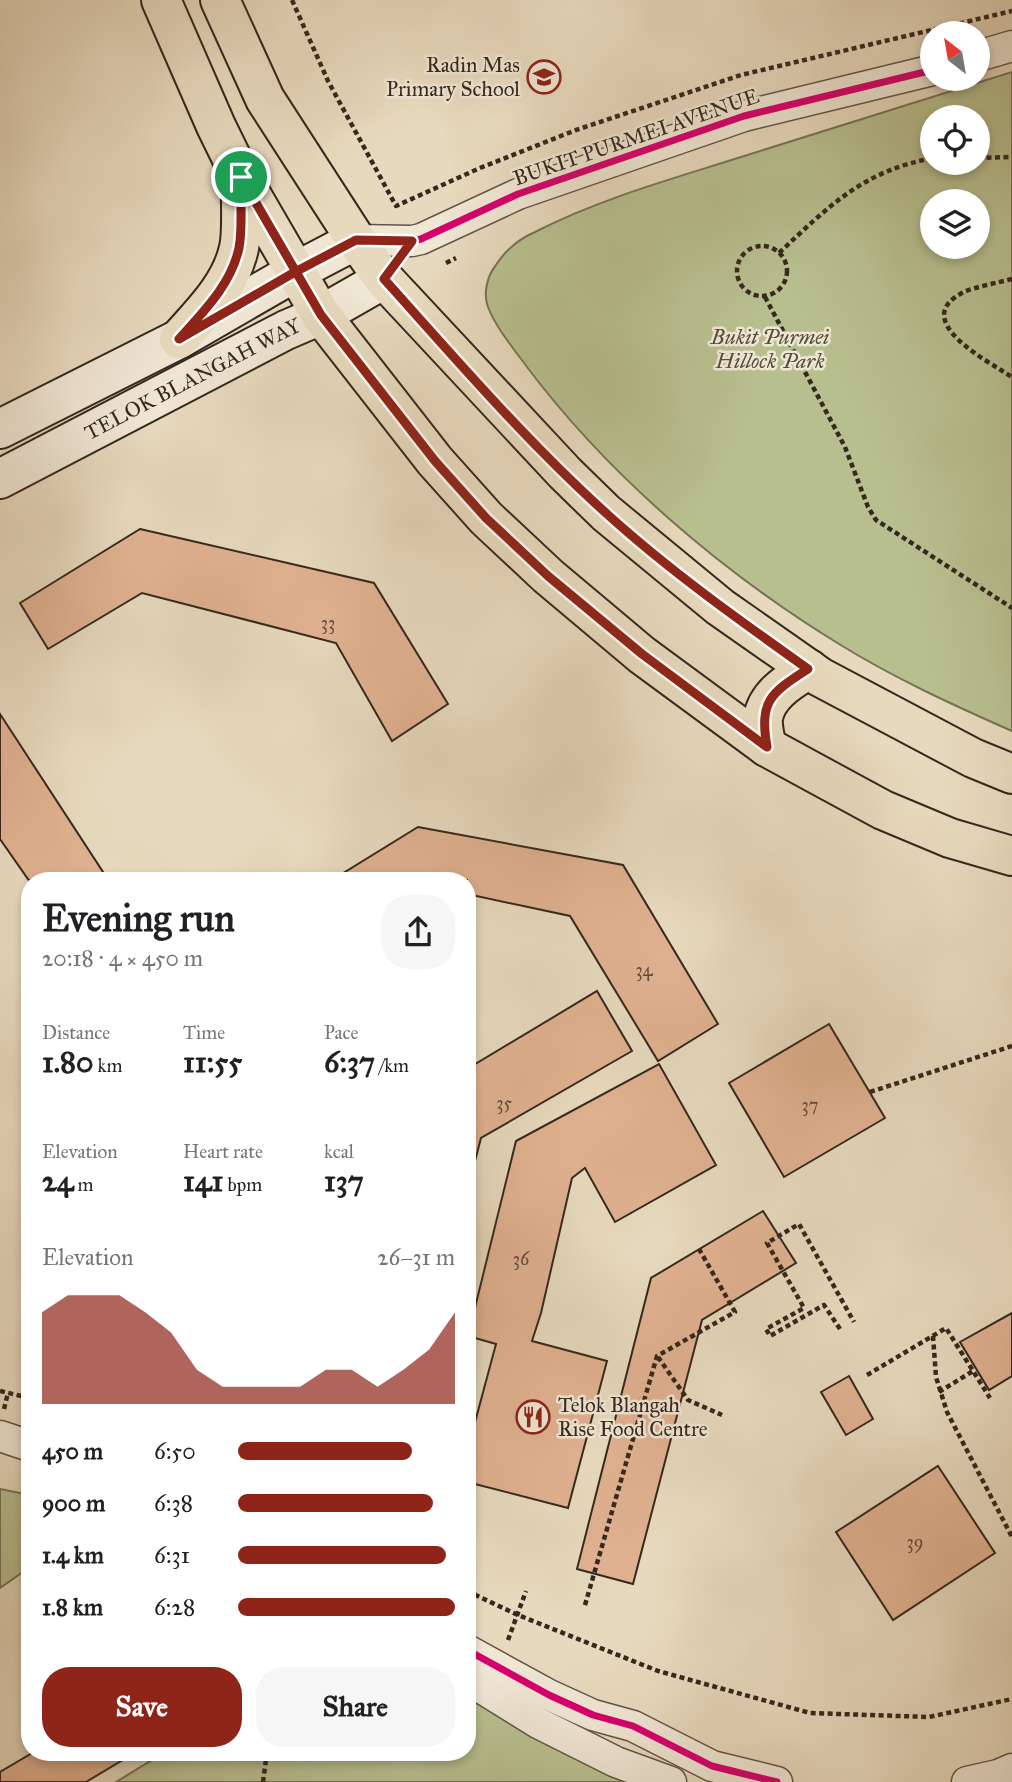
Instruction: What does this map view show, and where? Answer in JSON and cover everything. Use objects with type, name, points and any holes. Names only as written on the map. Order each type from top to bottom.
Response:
[{"type":"main road","points":[[161,0],[241,177],[321,315],[435,461],[486,518],[548,576],[642,654],[767,747],[883,810],[950,838],[1012,856]]},
{"type":"main road","points":[[219,0],[265,99],[384,279],[528,436],[606,513],[720,607],[808,669],[974,758],[1012,774]]},
{"type":"main road","points":[[179,339],[218,294],[233,266],[239,248],[241,177]]},
{"type":"main road","name":"TELOK BLANGAH WAY","points":[[0,429],[179,339],[356,240]]},
{"type":"main road","name":"TELOK BLANGAH WAY","points":[[0,479],[286,330],[321,315],[384,279]]},
{"type":"main road","points":[[767,747],[762,720],[769,701],[785,684],[808,669]]},
{"type":"street","points":[[990,53],[1012,46]]},
{"type":"street","name":"BUKIT PURMEI AVENUE","points":[[356,240],[412,241],[518,194],[744,116],[920,73]]},
{"type":"street","name":"BUKIT PURMEI AVENUE","points":[[384,279],[412,241]]},
{"type":"street","points":[[0,1436],[21,1443]]},
{"type":"street","points":[[476,1655],[549,1695],[593,1715],[633,1726],[712,1766],[777,1782]]},
{"type":"street","points":[[476,1685],[538,1723],[616,1762],[671,1782]]},
{"type":"street","points":[[616,1762],[633,1726]]},
{"type":"street","points":[[967,1782],[998,1776],[1012,1769]]},
{"type":"path","points":[[292,0],[328,81],[396,206],[480,168],[576,130],[741,75],[1012,11]]},
{"type":"path","points":[[990,158],[1012,157]]},
{"type":"path","points":[[779,253],[845,193],[881,173],[920,160]]},
{"type":"path","points":[[764,245],[779,253],[787,265],[783,286],[765,297],[754,296],[744,290],[738,282],[736,271],[744,252],[764,245]]},
{"type":"path","points":[[1012,279],[969,290],[956,297],[946,307],[944,319],[950,331],[962,344],[1012,377]]},
{"type":"path","points":[[765,297],[845,447],[868,508],[876,520],[1012,608]]},
{"type":"path","points":[[870,1093],[1012,1046]]},
{"type":"path","points":[[840,1329],[824,1305],[770,1336],[766,1329],[804,1308],[766,1242],[799,1224],[854,1322]]},
{"type":"path","points":[[585,1605],[657,1356],[735,1312],[699,1249]]},
{"type":"path","points":[[867,1375],[946,1328],[990,1398]]},
{"type":"path","points":[[933,1336],[939,1392],[1012,1537]]},
{"type":"path","points":[[657,1356],[688,1400],[722,1415]]},
{"type":"path","points":[[939,1392],[973,1371]]},
{"type":"path","points":[[0,1391],[21,1396]]},
{"type":"path","points":[[518,1615],[526,1591]]},
{"type":"path","points":[[476,1595],[518,1615],[658,1671],[810,1713],[929,1717],[1012,1699]]},
{"type":"path","points":[[263,1782],[266,1761]]},
{"type":"green space","name":"Bukit Purmei Hillock Park","points":[[1012,72],[1012,731],[924,690],[860,656],[796,616],[711,554],[631,484],[559,407],[500,330],[491,315],[486,296],[490,274],[508,250],[523,238],[559,220],[662,182],[952,91],[990,91],[990,79]]},
{"type":"green space","points":[[0,1489],[21,1493],[21,1573],[0,1588]]},
{"type":"green space","points":[[476,1703],[634,1782],[116,1782],[150,1761],[476,1761]]},
{"type":"building","points":[[140,529],[374,583],[448,704],[392,741],[336,643],[142,593],[48,649],[20,603]]},
{"type":"building","points":[[0,714],[103,872],[23,872],[0,839]]},
{"type":"building","points":[[418,827],[623,865],[718,1024],[658,1061],[570,916],[476,896],[476,872],[345,872]]},
{"type":"building","points":[[597,991],[632,1051],[481,1138],[476,1157],[476,1064]]},
{"type":"building","points":[[829,1024],[885,1118],[784,1177],[729,1083]]},
{"type":"building","points":[[659,1064],[716,1165],[615,1222],[585,1168],[572,1178],[532,1341],[607,1361],[568,1508],[476,1484],[476,1418],[496,1344],[476,1338],[476,1304],[516,1141]]},
{"type":"building","points":[[763,1211],[796,1263],[702,1320],[633,1584],[577,1569],[651,1278]]},
{"type":"building","points":[[1012,1313],[1012,1376],[989,1390],[960,1342]]},
{"type":"building","points":[[849,1376],[873,1419],[846,1435],[821,1392]]},
{"type":"building","points":[[938,1466],[995,1553],[893,1620],[836,1532]]},
{"type":"building","points":[[21,1760],[121,1761],[86,1782],[0,1782],[0,1772]]},
{"type":"cycle path","points":[[356,240],[421,239],[518,194],[744,116],[920,73]]},
{"type":"cycle path","points":[[476,1655],[549,1695],[593,1715],[633,1726],[712,1766],[777,1782]]},
{"type":"place","name":"Radin Mas Primary School","points":[[544,77]]},
{"type":"place","name":"Telok Blangah Rise Food Centre","points":[[533,1417]]},
{"type":"route","points":[[241,177],[239,248],[233,266],[218,294],[179,339],[295,272],[356,240],[412,241],[384,279],[528,436],[606,513],[661,560],[720,607],[808,669],[785,684],[769,701],[762,720],[767,747],[642,654],[548,576],[486,518],[435,461],[321,315],[295,272],[241,177]]}]
